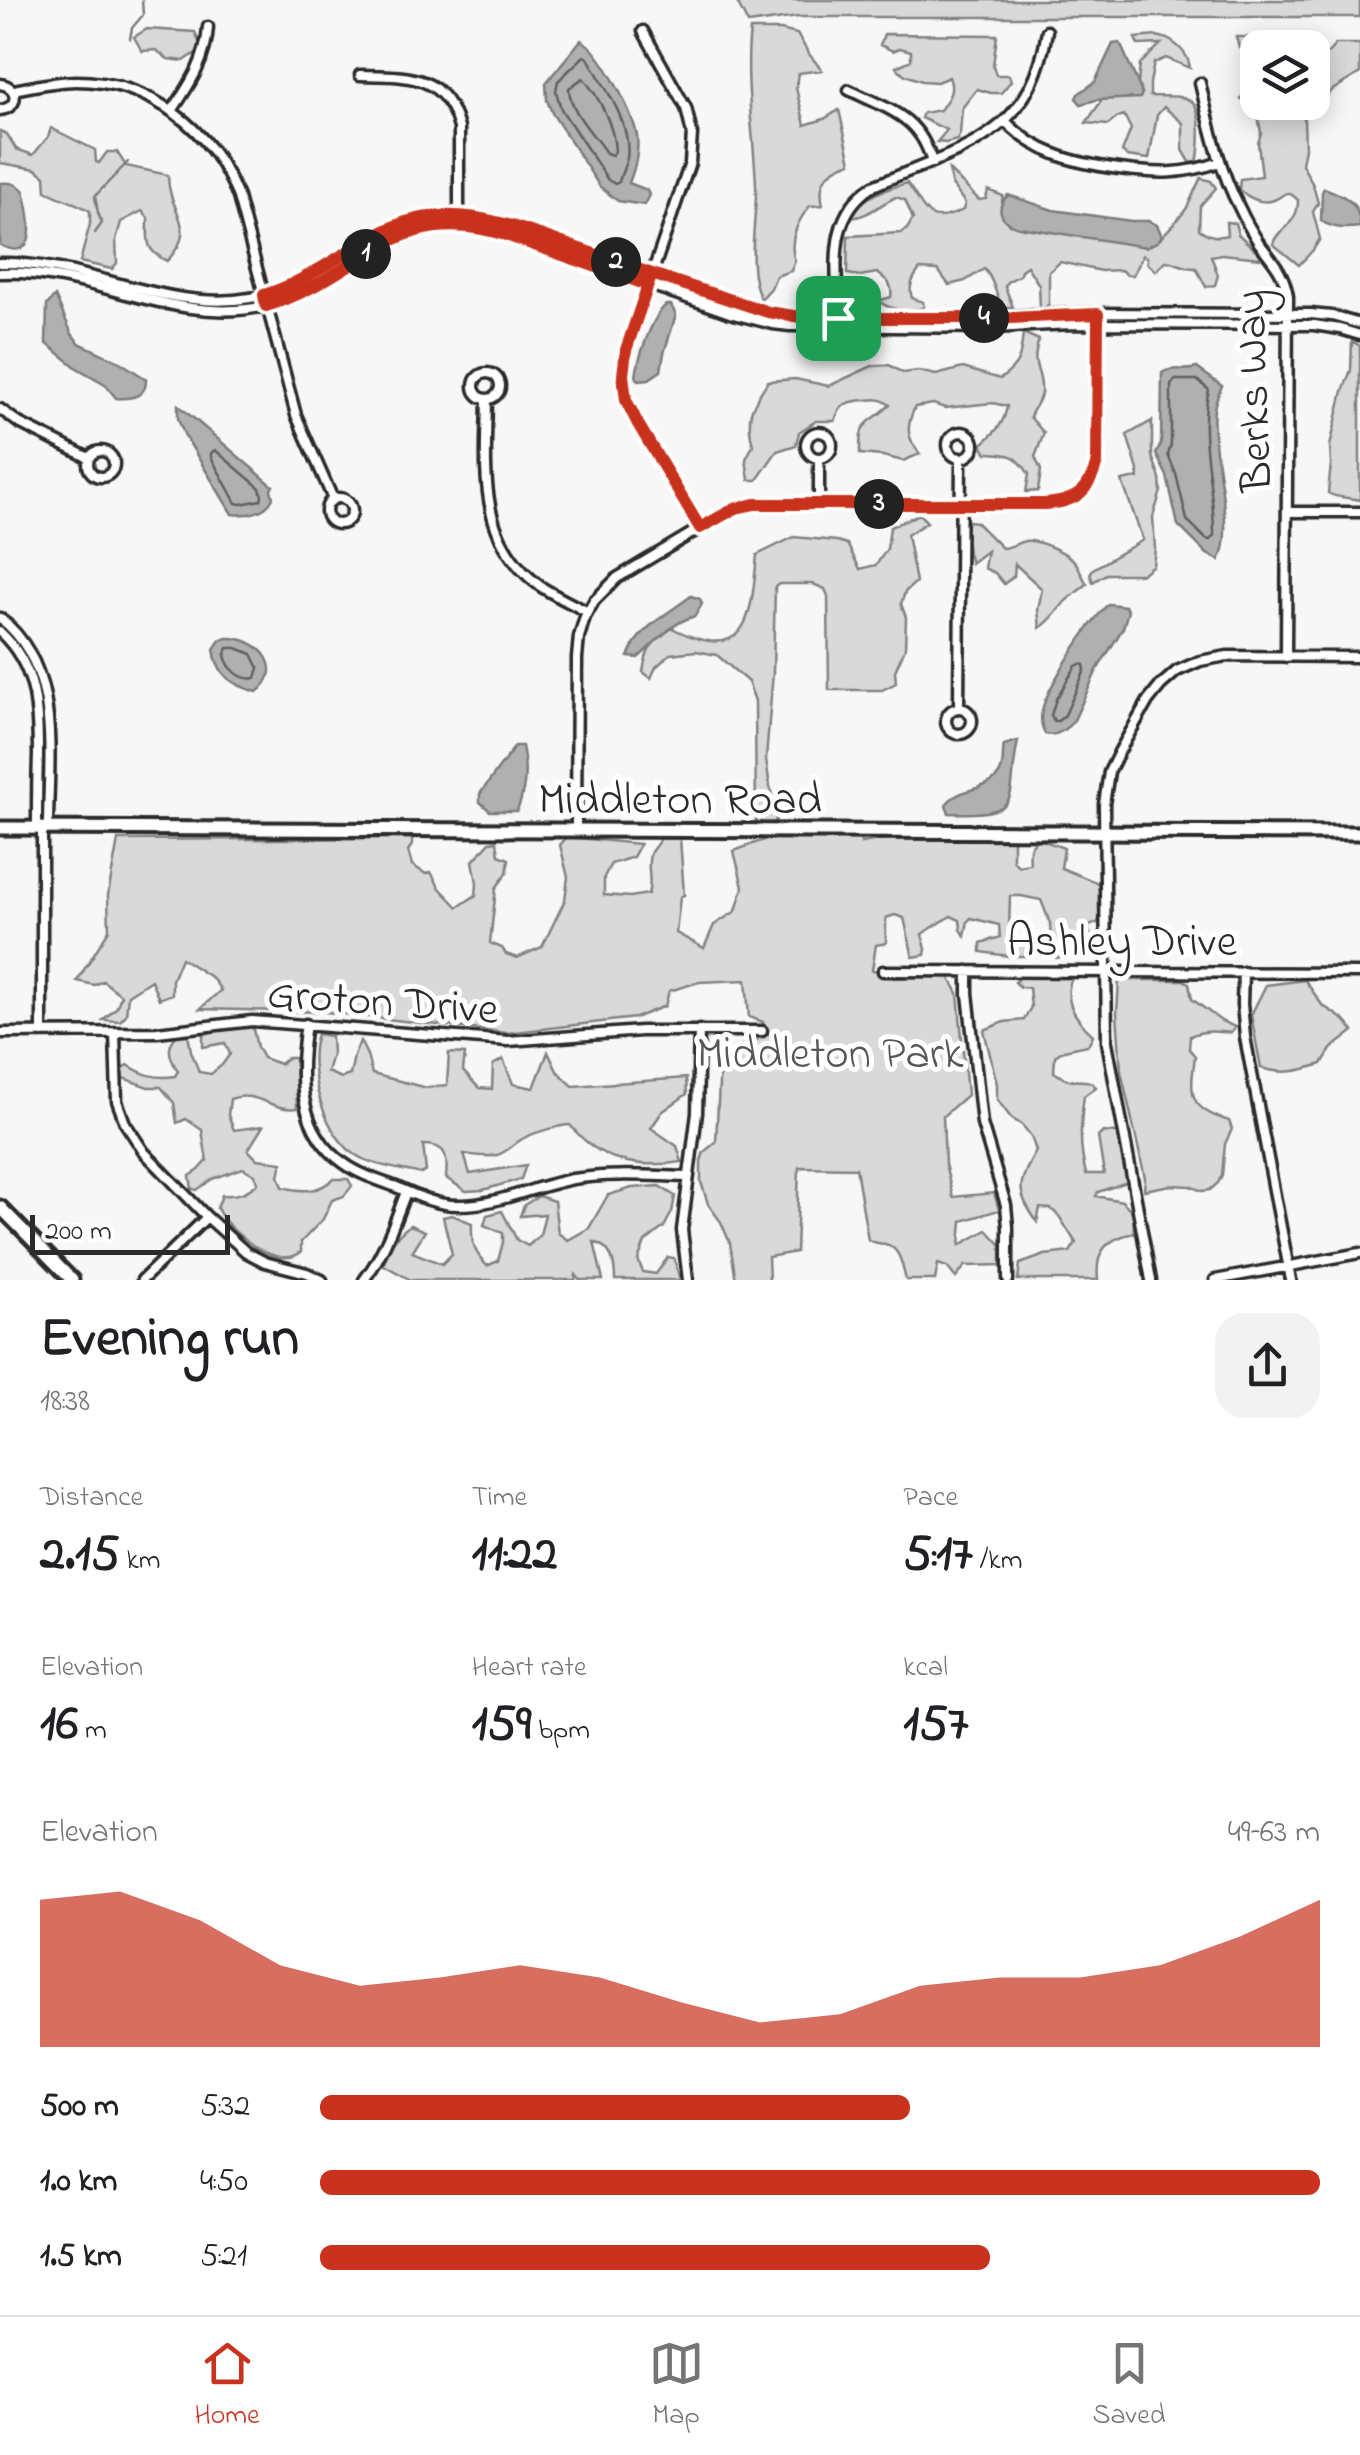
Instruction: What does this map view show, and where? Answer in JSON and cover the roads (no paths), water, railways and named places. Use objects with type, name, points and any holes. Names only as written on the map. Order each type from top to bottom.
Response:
[{"type":"street","points":[[172,110],[203,60],[208,27]]},
{"type":"street","points":[[642,31],[686,108],[692,155],[626,350],[623,375],[626,400],[638,424],[700,528]]},
{"type":"street","points":[[838,328],[838,240],[845,213],[868,190],[970,147],[1005,121],[1032,83],[1047,31]]},
{"type":"street","points":[[360,76],[416,78],[446,98],[460,128],[458,225]]},
{"type":"street","points":[[14,90],[60,81],[95,82],[133,91],[172,110],[197,130],[227,171],[238,197],[296,415],[334,499]]},
{"type":"street","name":"Berks Way","points":[[1200,83],[1220,162],[1246,220],[1286,281],[1286,657]]},
{"type":"street","points":[[0,84],[9,85],[16,97],[9,109],[0,110]]},
{"type":"street","points":[[849,90],[912,124],[932,163]]},
{"type":"street","points":[[1005,121],[1038,148],[1077,162],[1166,174],[1220,162]]},
{"type":"street","points":[[0,263],[40,265],[178,307],[210,312],[244,310],[388,229],[426,218],[459,215],[499,221],[768,312],[801,317],[1288,314],[1332,316],[1360,324]]},
{"type":"street","points":[[265,301],[307,290],[392,239],[423,229],[458,225],[497,232],[758,321],[790,326],[1328,326],[1360,335]]},
{"type":"street","points":[[0,274],[96,282]]},
{"type":"street","points":[[576,831],[579,637],[588,612],[602,591],[700,528],[746,505],[1058,504],[1074,498],[1093,478],[1097,462],[1098,314]]},
{"type":"street","points":[[488,399],[485,480],[497,532],[530,577],[588,612]]},
{"type":"street","points":[[0,409],[18,423],[89,458]]},
{"type":"street","points":[[819,458],[819,503]]},
{"type":"street","points":[[959,708],[960,459]]},
{"type":"street","points":[[1287,512],[1360,512]]},
{"type":"street","points":[[0,618],[28,647],[43,682],[48,713],[42,828]]},
{"type":"street","points":[[0,632],[23,660],[35,689],[42,828],[42,1033]]},
{"type":"street","points":[[1151,1280],[1107,1050],[1104,804],[1110,772],[1148,701],[1177,671],[1200,660],[1226,656],[1360,657]]},
{"type":"street","name":"Middleton Road","points":[[0,828],[1360,833]]},
{"type":"street","name":"Ashley Drive","points":[[883,970],[1360,973]]},
{"type":"street","points":[[968,971],[982,1124],[1006,1205],[1008,1280]]},
{"type":"street","points":[[1243,972],[1246,1039],[1291,1280]]},
{"type":"street","name":"Groton Drive","points":[[0,1033],[157,1032],[238,1022],[508,1041],[618,1032],[762,1031]]},
{"type":"street","points":[[306,1024],[302,1085],[305,1108],[314,1130],[345,1164],[406,1192],[442,1204],[464,1205],[573,1179],[688,1177]]},
{"type":"street","points":[[688,1280],[682,1230],[700,1089],[699,1030]]},
{"type":"street","points":[[115,1033],[116,1092],[124,1123],[144,1152],[238,1246],[256,1258],[322,1280]]},
{"type":"street","points":[[364,1280],[386,1244],[406,1192]]},
{"type":"street","points":[[0,1208],[72,1280]]},
{"type":"street","points":[[142,1280],[207,1218]]},
{"type":"street","points":[[1215,1280],[1360,1253]]},
{"type":"water","points":[[581,40],[598,56],[615,83],[634,126],[636,160],[629,183],[647,190],[644,205],[618,201],[600,187],[547,100],[546,83]]},
{"type":"water","points":[[1120,43],[1142,93],[1140,98],[1081,104],[1076,98],[1078,94],[1095,82],[1113,44]]},
{"type":"water","points":[[0,183],[19,186],[24,191],[30,234],[22,248],[0,245]]},
{"type":"water","points":[[1324,188],[1350,202],[1360,227],[1340,228],[1321,221]]},
{"type":"water","points":[[1008,195],[1053,210],[1149,221],[1157,225],[1162,236],[1146,247],[1019,227],[1001,214],[1001,205]]},
{"type":"water","points":[[55,296],[79,343],[146,379],[141,393],[116,398],[105,384],[46,343],[47,305]]},
{"type":"water","points":[[666,305],[671,305],[676,315],[661,371],[639,380],[637,369],[646,338]]},
{"type":"water","points":[[1197,368],[1222,386],[1214,425],[1225,529],[1219,560],[1207,554],[1178,525],[1167,476],[1156,454],[1161,444],[1162,373]]},
{"type":"water","points":[[178,405],[273,486],[273,498],[266,507],[250,514],[232,514],[184,434]]},
{"type":"water","points":[[691,596],[702,604],[695,616],[671,628],[638,658],[628,657],[646,630]]},
{"type":"water","points":[[1108,604],[1125,606],[1128,611],[1123,628],[1097,670],[1074,720],[1061,732],[1045,734],[1041,714],[1045,700],[1080,640]]},
{"type":"water","points":[[227,638],[250,643],[266,656],[270,674],[257,692],[234,682],[219,666],[214,649]]},
{"type":"water","points":[[1018,741],[1011,791],[1002,807],[949,813],[946,805],[951,799],[997,777],[1004,745]]},
{"type":"water","points":[[515,746],[522,746],[525,771],[517,811],[490,811],[480,802],[480,794]]},
{"type":"waterway","points":[[130,39],[132,28],[143,15],[142,0]]},
{"type":"waterway","points":[[95,233],[102,223],[95,196],[128,162]]},
{"type":"park label","name":"Middleton Park","points":[[830,1051]]}]
